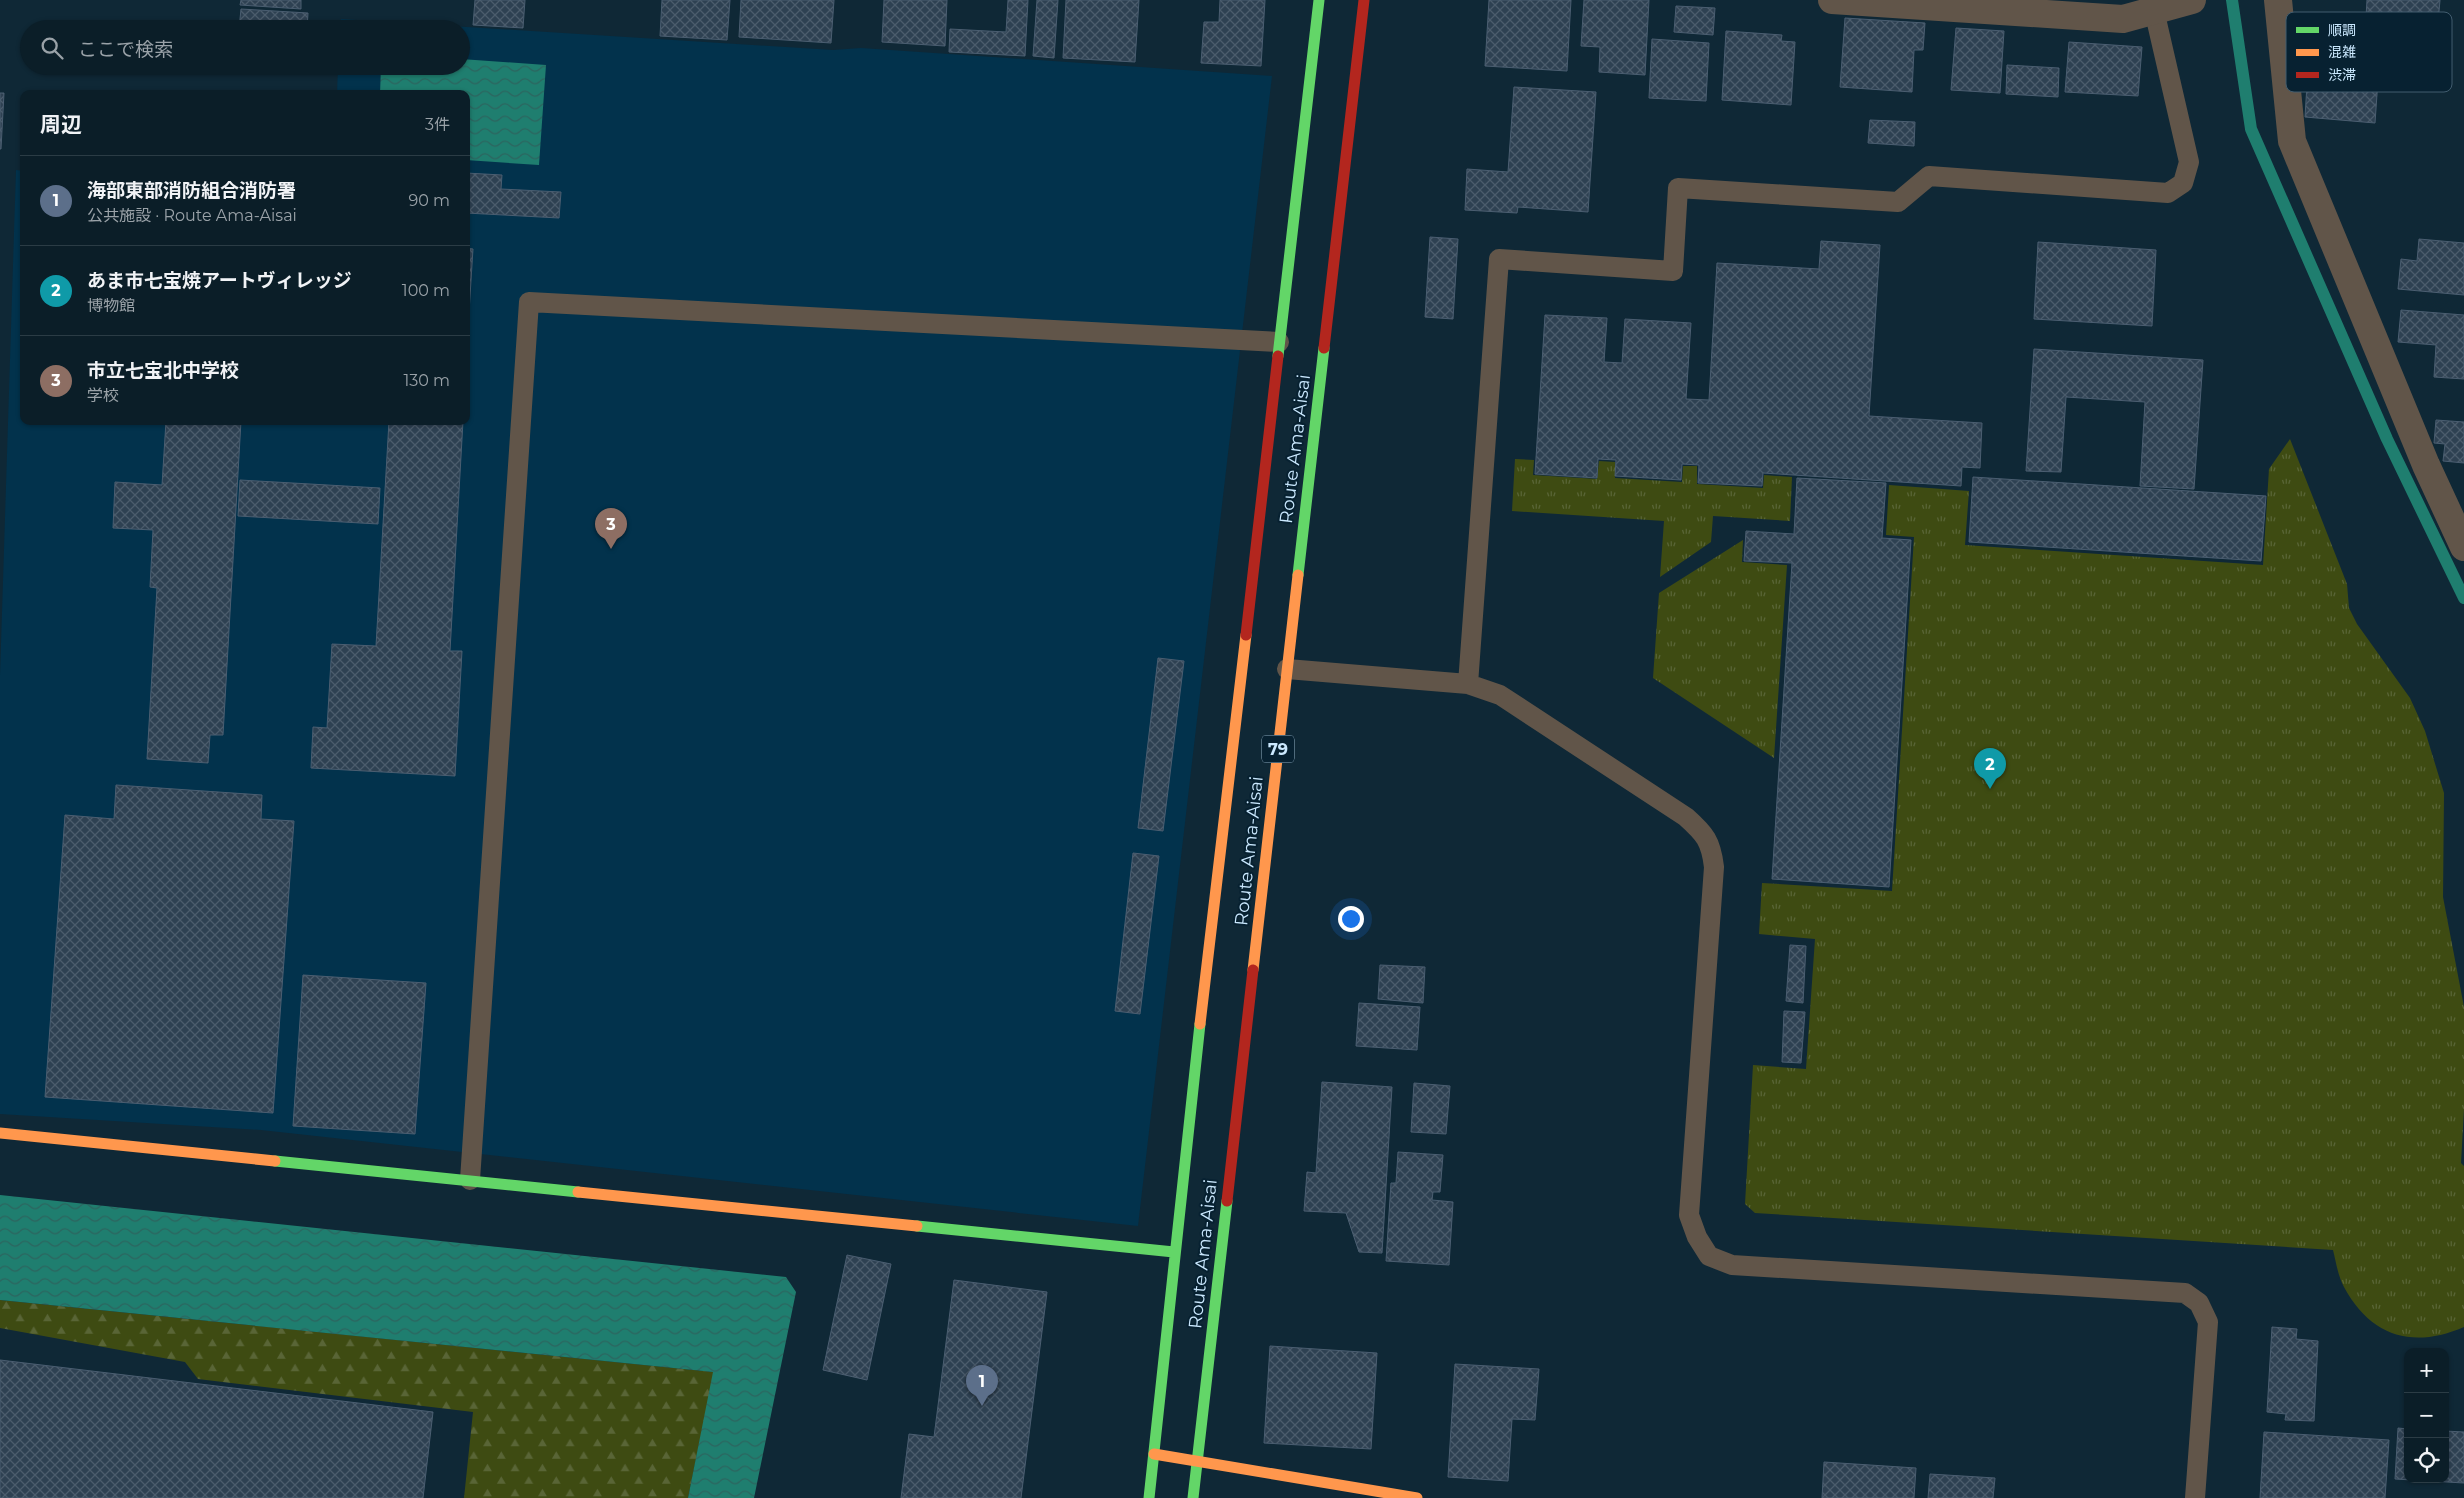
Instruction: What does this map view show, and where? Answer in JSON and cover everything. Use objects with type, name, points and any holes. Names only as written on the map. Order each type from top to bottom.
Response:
[{"type":"main road","name":"Route Ama-Aisai","points":[[1149,1498],[1174,1252],[1318,0]]},
{"type":"main road","name":"Route Ama-Aisai","points":[[1193,1498],[1364,0]]},
{"type":"main road","points":[[0,1133],[1174,1252]]},
{"type":"main road","points":[[1154,1454],[1417,1498]]},
{"type":"street","points":[[1832,0],[2123,19],[2192,0]]},
{"type":"street","points":[[2278,0],[2286,81]]},
{"type":"street","points":[[2287,92],[2292,141],[2426,465],[2464,547]]},
{"type":"lane","points":[[1468,684],[1500,259],[1673,271],[1678,188],[1898,202],[1929,176],[2168,193],[2183,183],[2189,162],[2154,10]]},
{"type":"lane","points":[[470,1180],[529,302],[1279,342]]},
{"type":"lane","points":[[1287,669],[1468,684],[1500,695],[1662,801],[1702,831],[1711,845],[1714,867],[1689,1215],[1697,1237],[1709,1256],[1732,1264],[2185,1293],[2199,1302],[2208,1322],[2195,1498]]},
{"type":"shaded area","points":[[470,27],[833,50],[861,48],[1272,76],[1138,1226],[261,1130],[0,1114],[0,676],[16,170],[20,170],[20,425],[470,425],[470,90],[337,90],[338,75],[470,75]]},
{"type":"green space","points":[[2290,439],[2347,584],[2349,608],[2357,624],[2410,698],[2425,731],[2444,793],[2443,897],[2464,1007],[2464,1109],[2461,1163],[2464,1166],[2464,1327],[2445,1334],[2411,1337],[2395,1334],[2380,1327],[2355,1304],[2344,1287],[2333,1250],[1755,1213],[1745,1204],[1753,1065],[1806,1069],[1815,939],[1759,934],[1762,883],[1892,891],[1914,537],[1886,535],[1889,485],[1969,491],[1965,545],[2263,565],[2269,469]]},
{"type":"green space","points":[[1515,459],[1534,460],[1533,475],[1597,479],[1599,461],[1615,462],[1615,478],[1682,482],[1683,466],[1697,466],[1697,484],[1763,488],[1764,475],[1792,477],[1790,521],[1713,516],[1711,542],[1660,577],[1664,521],[1512,511]]},
{"type":"green space","points":[[1743,540],[1742,562],[1787,565],[1774,758],[1653,678],[1659,593]]},
{"type":"green space","points":[[0,1300],[714,1372],[688,1498],[464,1498],[473,1412],[198,1379],[185,1362],[0,1328]]},
{"type":"water","points":[[470,60],[546,65],[539,165],[470,160],[470,90],[380,90],[381,75],[470,75]]},
{"type":"water","points":[[0,1195],[786,1277],[796,1292],[754,1498],[688,1498],[713,1372],[0,1300]]},
{"type":"building","points":[[241,0],[301,0],[301,9],[240,5]]},
{"type":"building","points":[[475,0],[525,0],[523,28],[473,25]]},
{"type":"building","points":[[662,0],[730,0],[727,40],[660,36]]},
{"type":"building","points":[[741,0],[834,0],[831,43],[739,37]]},
{"type":"building","points":[[884,0],[947,0],[945,46],[882,42]]},
{"type":"building","points":[[1008,0],[1028,0],[1025,56],[949,52],[950,29],[1006,32]]},
{"type":"building","points":[[1037,0],[1058,0],[1054,58],[1033,56]]},
{"type":"building","points":[[1066,0],[1139,0],[1135,62],[1063,58]]},
{"type":"building","points":[[1220,0],[1265,0],[1261,66],[1201,63],[1204,22],[1219,22]]},
{"type":"building","points":[[1489,0],[1571,0],[1567,71],[1485,66]]},
{"type":"building","points":[[1584,0],[1649,0],[1645,75],[1599,72],[1600,47],[1581,46]]},
{"type":"building","points":[[2367,0],[2440,0],[2439,12],[2366,12]]},
{"type":"building","points":[[1676,6],[1715,8],[1713,35],[1674,32]]},
{"type":"building","points":[[241,9],[308,13],[308,20],[240,20]]},
{"type":"building","points":[[1845,18],[1925,23],[1923,50],[1914,50],[1912,92],[1840,87]]},
{"type":"building","points":[[1956,28],[2004,31],[2000,93],[1951,90]]},
{"type":"building","points":[[1726,31],[1782,35],[1781,41],[1795,42],[1791,105],[1722,100]]},
{"type":"building","points":[[1652,39],[1709,43],[1706,101],[1649,98]]},
{"type":"building","points":[[2069,42],[2142,47],[2138,96],[2065,92]]},
{"type":"building","points":[[2007,65],[2059,68],[2058,97],[2006,94]]},
{"type":"building","points":[[1514,87],[1596,92],[1588,212],[1518,207],[1517,213],[1465,210],[1467,169],[1508,172]]},
{"type":"building","points":[[2307,92],[2377,92],[2375,123],[2305,117]]},
{"type":"building","points":[[0,93],[4,93],[1,149],[0,149]]},
{"type":"building","points":[[1870,120],[1915,122],[1914,146],[1868,143]]},
{"type":"building","points":[[470,173],[502,175],[501,189],[561,192],[559,218],[470,213]]},
{"type":"building","points":[[1430,237],[1458,239],[1453,319],[1425,317]]},
{"type":"building","points":[[2419,239],[2464,243],[2464,295],[2398,289],[2401,259],[2417,261]]},
{"type":"building","points":[[1821,241],[1880,245],[1869,416],[1982,423],[1980,468],[1962,467],[1961,486],[1763,473],[1762,486],[1698,483],[1699,465],[1682,464],[1681,480],[1615,476],[1616,460],[1598,459],[1597,478],[1535,474],[1545,315],[1607,318],[1604,362],[1622,363],[1625,319],[1691,323],[1686,399],[1709,400],[1717,263],[1819,269]]},
{"type":"building","points":[[2038,242],[2156,250],[2152,326],[2034,319]]},
{"type":"building","points":[[470,249],[473,249],[470,297]]},
{"type":"building","points":[[2401,310],[2464,315],[2464,379],[2434,377],[2436,345],[2398,342]]},
{"type":"building","points":[[2034,349],[2203,360],[2194,489],[2140,486],[2145,402],[2066,397],[2061,472],[2026,471]]},
{"type":"building","points":[[2436,420],[2464,422],[2464,463],[2443,461],[2445,444],[2434,443]]},
{"type":"building","points":[[166,425],[241,425],[223,735],[210,735],[208,763],[147,759],[157,588],[150,587],[153,530],[113,528],[115,482],[162,485]]},
{"type":"building","points":[[389,425],[463,425],[450,651],[462,651],[455,776],[311,768],[313,727],[327,728],[332,644],[376,646]]},
{"type":"building","points":[[1973,477],[2266,496],[2261,561],[1969,542]]},
{"type":"building","points":[[1797,478],[1886,483],[1882,538],[1911,540],[1889,887],[1772,879],[1792,563],[1744,561],[1746,531],[1794,534]]},
{"type":"building","points":[[240,480],[380,488],[378,524],[238,516]]},
{"type":"building","points":[[1158,658],[1184,661],[1163,831],[1138,828]]},
{"type":"building","points":[[116,785],[262,795],[261,819],[294,821],[273,1113],[45,1097],[65,815],[114,819]]},
{"type":"building","points":[[1133,853],[1159,856],[1140,1014],[1115,1011]]},
{"type":"building","points":[[1790,945],[1806,946],[1803,1003],[1786,1001]]},
{"type":"building","points":[[1380,965],[1425,967],[1423,1003],[1378,999]]},
{"type":"building","points":[[303,975],[426,983],[415,1134],[293,1126]]},
{"type":"building","points":[[1359,1003],[1420,1007],[1417,1050],[1356,1046]]},
{"type":"building","points":[[1784,1011],[1805,1012],[1801,1063],[1782,1062]]},
{"type":"building","points":[[1322,1082],[1392,1087],[1382,1253],[1359,1252],[1346,1213],[1304,1211],[1307,1172],[1316,1173]]},
{"type":"building","points":[[1414,1083],[1450,1086],[1446,1134],[1411,1132]]},
{"type":"building","points":[[1398,1152],[1443,1155],[1440,1192],[1433,1192],[1432,1200],[1453,1202],[1449,1265],[1386,1261],[1391,1183],[1396,1183]]},
{"type":"building","points":[[847,1255],[891,1264],[867,1380],[823,1370]]},
{"type":"building","points":[[954,1280],[1047,1292],[1021,1498],[901,1498],[909,1434],[934,1437]]},
{"type":"building","points":[[2272,1327],[2297,1329],[2296,1339],[2318,1341],[2314,1421],[2285,1420],[2286,1414],[2267,1412]]},
{"type":"building","points":[[1270,1346],[1377,1353],[1371,1449],[1264,1443]]},
{"type":"building","points":[[0,1360],[433,1412],[423,1498],[0,1498]]},
{"type":"building","points":[[1455,1364],[1539,1369],[1535,1420],[1512,1419],[1508,1481],[1448,1477]]},
{"type":"building","points":[[2398,1428],[2404,1429],[2404,1480],[2395,1479]]},
{"type":"building","points":[[2449,1431],[2464,1432],[2464,1483],[2449,1482]]},
{"type":"building","points":[[2264,1432],[2389,1440],[2385,1498],[2260,1498]]},
{"type":"building","points":[[1824,1462],[1916,1468],[1914,1498],[1822,1498]]},
{"type":"building","points":[[1930,1474],[1995,1478],[1993,1498],[1928,1498]]},
{"type":"waterway","points":[[2232,0],[2251,129],[2387,439],[2464,598]]},
{"type":"traffic: fast","points":[[1278,356],[1319,0]]},
{"type":"traffic: fast","points":[[1298,575],[1324,348]]},
{"type":"traffic: fast","points":[[1149,1498],[1200,1024]]},
{"type":"traffic: fast","points":[[275,1161],[578,1192]]},
{"type":"traffic: fast","points":[[1193,1498],[1227,1201]]},
{"type":"traffic: fast","points":[[917,1226],[1174,1252]]},
{"type":"traffic: slow","points":[[1253,970],[1298,575]]},
{"type":"traffic: slow","points":[[1200,1024],[1246,635]]},
{"type":"traffic: slow","points":[[0,1133],[275,1161]]},
{"type":"traffic: slow","points":[[578,1192],[917,1226]]},
{"type":"traffic: slow","points":[[1154,1454],[1417,1498]]},
{"type":"traffic: jam","points":[[1324,348],[1364,0]]},
{"type":"traffic: jam","points":[[1246,635],[1278,356]]},
{"type":"traffic: jam","points":[[1227,1201],[1253,970]]},
{"type":"place","name":"市立七宝北中学校","points":[[611,549]]},
{"type":"place","name":"あま市七宝焼アートヴィレッジ","points":[[1990,789]]},
{"type":"place","name":"海部東部消防組合消防署","points":[[982,1406]]}]
